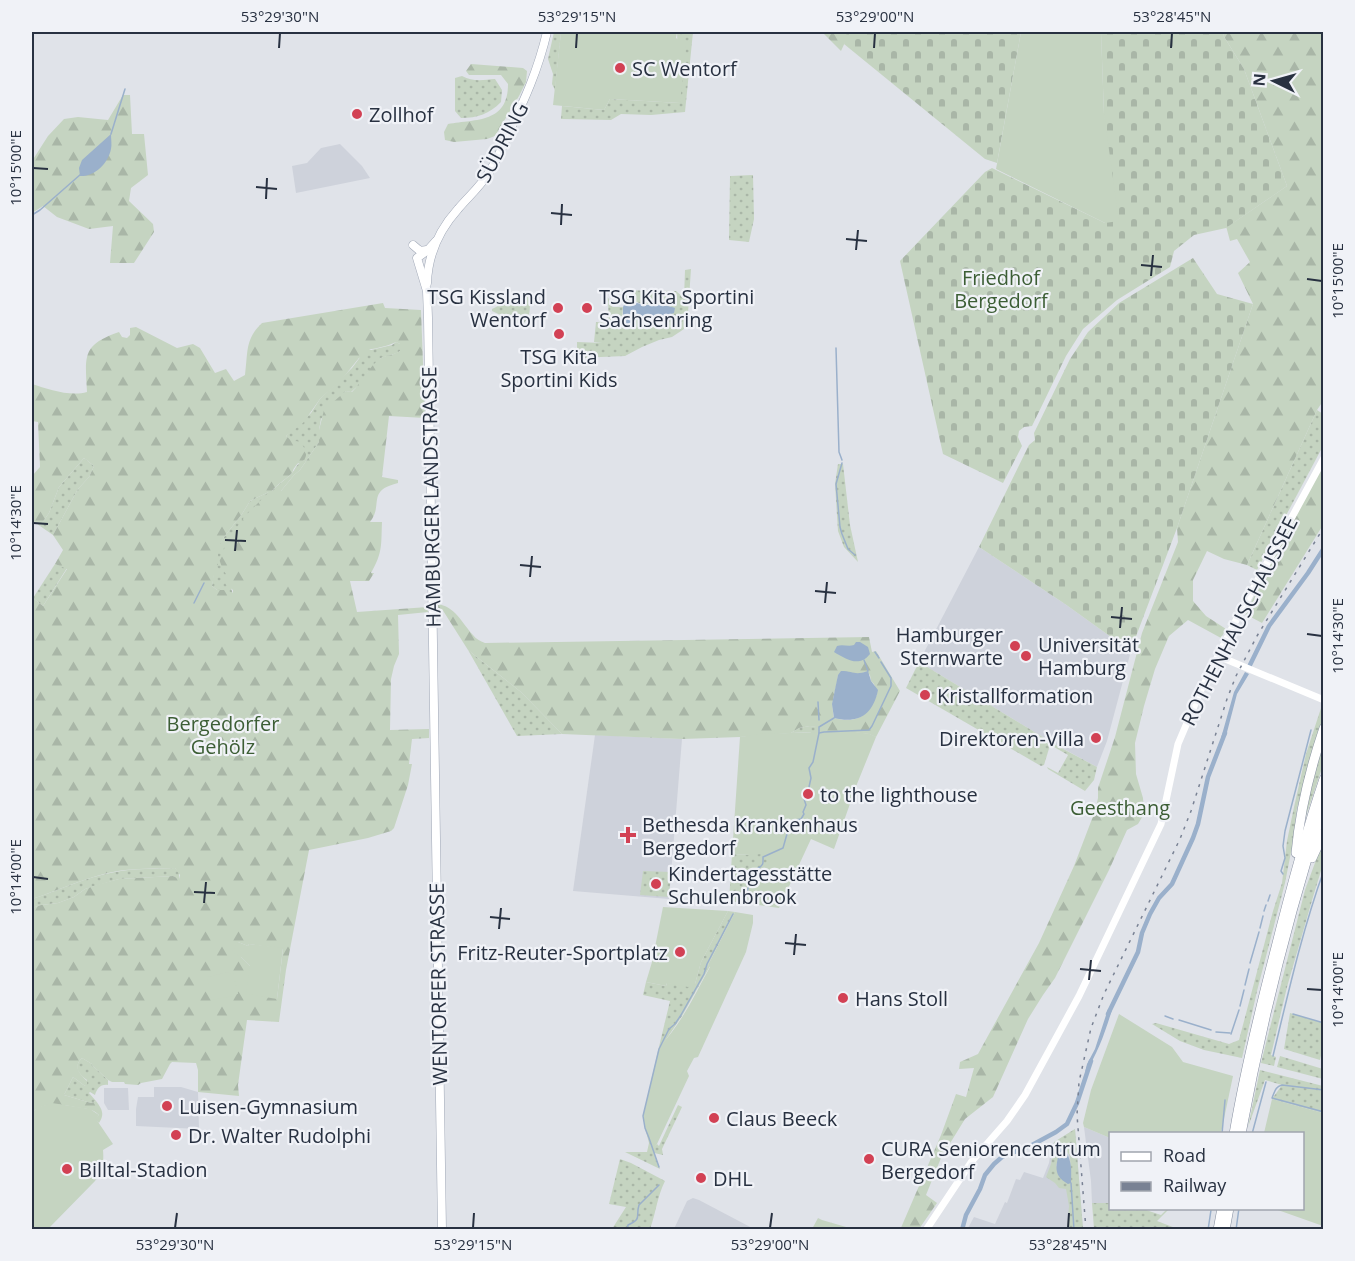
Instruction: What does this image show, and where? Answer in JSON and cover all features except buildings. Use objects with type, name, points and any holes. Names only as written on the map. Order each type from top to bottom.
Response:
[{"type":"highway","points":[[1298,878],[1302,808],[1323,728]]},
{"type":"highway","points":[[1241,1132],[1268,1007],[1323,779]]},
{"type":"highway","points":[[1234,1132],[1261,1005],[1298,878],[1323,804]]},
{"type":"highway","points":[[1298,878],[1323,832]]},
{"type":"highway","points":[[1218,1230],[1222,1210]]},
{"type":"highway","points":[[1225,1230],[1228,1210]]},
{"type":"main road","name":"SÜDRING","points":[[427,291],[429,253],[452,215],[480,186],[493,167],[530,88],[547,32]]},
{"type":"main road","points":[[413,245],[420,251],[429,253]]},
{"type":"main road","name":"HAMBURGER LANDSTRASSE","points":[[429,253],[417,259],[427,291],[429,334],[435,738]]},
{"type":"main road","name":"ROTHENHAUSCHAUSSEE","points":[[926,1230],[972,1161],[1007,1121],[1025,1095],[1079,996],[1161,824],[1178,744],[1199,695],[1323,458]]},
{"type":"main road","points":[[1218,656],[1323,701]]},
{"type":"main road","name":"WENTORFER STRASSE","points":[[435,738],[442,1230]]},
{"type":"shaded area","points":[[340,144],[362,166],[370,178],[296,193],[292,166],[307,163],[321,148]]},
{"type":"shaded area","name":"Universität Hamburg","points":[[979,547],[1111,637],[1132,647],[1107,741],[1097,767],[1051,742],[919,662]]},
{"type":"shaded area","name":"Bethesda Krankenhaus Bergedorf","points":[[595,735],[682,739],[669,899],[573,891]]},
{"type":"shaded area","name":"Luisen-Gymnasium","points":[[154,1087],[181,1087],[198,1092],[199,1129],[136,1126],[138,1097],[154,1097]]},
{"type":"shaded area","name":"Luisen-Gymnasium","points":[[104,1088],[128,1088],[129,1110],[108,1110],[104,1103]]},
{"type":"shaded area","points":[[1084,1127],[1109,1138],[1109,1203],[1092,1203]]},
{"type":"shaded area","points":[[1075,1129],[1083,1229],[971,1230],[968,1228],[974,1217],[995,1224],[1005,1202],[1007,1203],[1016,1179],[1020,1180],[1024,1172],[1043,1178],[1049,1163],[1052,1144]]},
{"type":"shaded area","points":[[693,1198],[754,1229],[674,1229],[687,1201]]},
{"type":"green space","points":[[554,32],[561,32],[555,90],[548,59]]},
{"type":"green space","name":"SC Wentorf","points":[[561,32],[677,32],[676,38],[686,46],[680,103],[610,99],[604,110],[553,105]]},
{"type":"green space","points":[[677,32],[693,32],[685,112],[651,115],[621,114],[611,120],[561,119],[562,106],[604,110],[610,99],[680,103]]},
{"type":"green space","points":[[822,32],[847,32],[847,38],[841,51]]},
{"type":"green space","points":[[847,32],[1021,32],[997,163],[985,159],[844,44]]},
{"type":"green space","points":[[1021,32],[1101,32],[1104,114],[1119,221],[1105,223],[996,169]]},
{"type":"green space","name":"Friedhof Bergedorf","points":[[1101,32],[1225,32],[1223,35],[1244,69],[1287,186],[1226,228],[1194,235],[1174,251],[1170,267],[1117,300],[1083,329],[1066,356],[1032,426],[1024,427],[1019,431],[1018,437],[1022,446],[1003,483],[943,454],[900,261],[985,172],[992,168],[1105,223]]},
{"type":"green space","name":"Geesthang","points":[[1225,32],[1323,32],[1323,401],[1247,565],[1224,559],[1207,551],[1193,580],[1193,601],[1206,616],[1226,629],[1221,638],[1188,620],[1169,636],[1155,669],[1135,743],[1136,774],[1143,798],[1144,814],[1138,824],[1127,830],[1055,978],[1028,1019],[993,1097],[965,1119],[941,1158],[926,1195],[937,1203],[919,1229],[900,1230],[956,1094],[966,1097],[974,1068],[959,1069],[960,1062],[978,1054],[1039,943],[1074,866],[1095,811],[1098,788],[1115,737],[1142,633],[1178,542],[1177,528],[1253,304],[1238,273],[1250,262],[1237,239],[1230,241],[1226,226],[1287,186],[1244,69],[1223,35]]},
{"type":"green space","points":[[471,64],[523,68],[527,71],[526,82],[495,136],[487,139],[454,142],[445,140],[444,132],[448,124],[489,117],[503,106],[507,97],[508,84],[501,75],[469,75],[466,71]]},
{"type":"green space","points":[[462,76],[474,80],[495,79],[502,90],[501,102],[483,114],[461,118],[455,111],[455,78]]},
{"type":"green space","points":[[123,95],[130,95],[132,134],[144,134],[148,175],[131,188],[129,201],[153,224],[154,232],[134,263],[110,263],[113,226],[89,229],[57,217],[43,206],[32,213],[32,161],[48,136],[64,119],[78,117],[108,120]]},
{"type":"green space","points":[[753,175],[754,219],[749,242],[729,240],[730,176]]},
{"type":"green space","name":"Friedhof Bergedorf","points":[[1193,258],[1217,294],[1253,304],[1177,528],[1132,647],[1111,637],[979,547],[1029,445],[1035,440],[1034,433],[1070,359],[1088,332],[1119,303]]},
{"type":"green space","points":[[691,269],[688,313],[684,329],[672,337],[659,340],[625,356],[577,358],[577,342],[602,343],[594,342],[596,322],[606,323],[607,297],[613,307],[623,307],[622,321],[644,316],[661,317],[667,305],[626,301],[620,295],[612,295],[605,290],[676,291],[684,298],[685,270]]},
{"type":"green space","points":[[527,292],[530,310],[522,325],[492,311],[492,309]]},
{"type":"green space","name":"Bergedorfer Gehölz","points":[[383,303],[385,308],[421,310],[425,418],[389,416],[382,477],[398,480],[398,483],[388,486],[379,494],[370,522],[382,522],[379,554],[371,573],[374,573],[369,581],[350,581],[357,612],[428,607],[428,612],[398,615],[399,654],[391,679],[390,730],[429,729],[429,738],[412,739],[409,764],[412,764],[408,785],[391,831],[309,850],[286,970],[279,1022],[247,1020],[238,1085],[239,1096],[198,1092],[196,1063],[172,1062],[162,1079],[138,1085],[112,1082],[82,1058],[78,1067],[87,1084],[85,1086],[73,1077],[64,1095],[91,1103],[96,1101],[102,1112],[99,1123],[95,1119],[99,1115],[94,1111],[64,1105],[42,1107],[32,1112],[32,908],[58,903],[74,897],[85,889],[119,879],[173,876],[179,879],[180,875],[175,868],[118,871],[32,899],[32,601],[33,598],[43,606],[67,569],[55,564],[63,550],[53,535],[78,489],[89,477],[94,466],[84,458],[59,487],[49,513],[40,526],[32,520],[32,476],[40,467],[38,422],[32,421],[32,384],[66,393],[87,392],[86,360],[92,347],[119,332],[122,337],[127,338],[130,335],[130,328],[136,327],[177,348],[193,344],[200,348],[215,373],[226,369],[234,381],[245,375],[250,340],[262,323]],"holes":[[[396,342],[400,344],[400,351],[377,361],[352,392],[346,391],[324,410],[319,430],[319,442],[300,470],[281,491],[272,491],[290,475],[306,455],[302,445],[286,436],[303,423],[320,399],[342,379],[359,358],[365,356],[367,349]],[[269,492],[245,516],[230,537],[219,559],[226,574],[224,578],[226,585],[233,590],[233,593],[217,590],[212,586],[214,575],[222,572],[216,566],[218,565],[218,548],[250,501]],[[238,942],[248,946],[249,944],[283,949],[277,999],[241,957]]]},
{"type":"green space","points":[[396,342],[400,344],[400,351],[381,358],[361,383],[351,392],[346,391],[321,419],[319,442],[300,470],[281,491],[272,491],[304,460],[286,436],[311,413],[320,399],[352,368],[367,348],[371,350]]},
{"type":"green space","points":[[1317,410],[1323,414],[1323,446],[1257,570],[1247,565]]},
{"type":"green space","points":[[84,458],[94,466],[89,477],[78,489],[53,535],[40,526],[49,513],[59,487]]},
{"type":"green space","points":[[838,464],[843,464],[850,525],[858,562],[844,547],[838,531],[835,484]]},
{"type":"green space","points":[[1323,464],[1323,525],[1262,623],[1245,614]]},
{"type":"green space","points":[[271,491],[226,574],[233,594],[217,590],[212,586],[217,548],[250,501]]},
{"type":"green space","points":[[55,564],[67,568],[43,606],[33,598]]},
{"type":"green space","points":[[437,604],[449,608],[475,638],[485,643],[869,637],[872,652],[876,651],[900,691],[876,737],[844,731],[822,731],[810,726],[799,728],[791,733],[682,739],[562,734],[521,692],[468,650],[442,609],[437,608]],"holes":[[[849,672],[855,675],[866,672],[870,675],[877,694],[874,702],[866,713],[856,719],[834,718],[833,701],[838,675]]]},
{"type":"green space","points":[[468,650],[521,692],[562,734],[517,736]]},
{"type":"green space","points":[[919,662],[1051,742],[1044,765],[1041,766],[906,688]]},
{"type":"green space","points":[[1322,705],[1323,718],[1297,808],[1285,883],[1242,1058],[1204,1050],[1180,1041],[1152,1024],[1156,1023],[1229,1044],[1239,1040],[1282,883],[1294,807],[1306,754]]},
{"type":"green space","points":[[810,726],[869,734],[876,737],[838,733],[811,801],[747,901],[745,903],[729,901],[732,854],[749,855],[811,732],[791,733],[799,728]]},
{"type":"green space","points":[[844,731],[876,737],[834,849],[811,839],[779,908],[745,903],[757,879],[772,859],[762,854],[732,854],[740,737],[760,734]]},
{"type":"green space","points":[[1323,739],[1323,765],[1303,825],[1304,815]]},
{"type":"green space","points":[[1054,744],[1097,767],[1094,780],[1085,791],[1048,769],[1047,767],[1058,773],[1068,755],[1054,747]]},
{"type":"green space","points":[[1323,841],[1323,864],[1287,987],[1271,1055],[1276,1057],[1274,1066],[1261,1063],[1305,890]]},
{"type":"green space","points":[[175,868],[179,872],[179,880],[173,876],[119,879],[85,889],[74,897],[58,903],[32,908],[32,899],[94,877],[130,870]]},
{"type":"green space","name":"Kindertagesstätte Schulenbrook","points":[[643,871],[671,872],[669,897],[640,895]]},
{"type":"green space","name":"Fritz-Reuter-Sportplatz","points":[[663,907],[728,911],[701,962],[695,984],[688,987],[646,982]]},
{"type":"green space","points":[[728,911],[735,912],[708,965],[710,966],[682,1016],[659,1047],[651,1080],[670,1001],[643,995],[646,982],[666,986],[667,983],[695,984],[701,962]]},
{"type":"green space","points":[[735,912],[753,915],[746,952],[698,1057],[694,1058],[687,1071],[689,1076],[653,1149],[643,1116],[659,1047],[681,1019],[693,998]]},
{"type":"green space","points":[[238,942],[248,946],[249,944],[283,948],[277,999],[246,994],[250,966],[232,952]]},
{"type":"green space","points":[[229,972],[229,974],[233,973],[238,994],[212,1000],[207,977]]},
{"type":"green space","points":[[1290,1013],[1323,1023],[1323,1047],[1320,1060],[1284,1049]]},
{"type":"green space","points":[[1119,1014],[1172,1047],[1183,1062],[1233,1076],[1221,1132],[1109,1132],[1109,1138],[1084,1127],[1091,1090]]},
{"type":"green space","points":[[1280,1056],[1323,1069],[1323,1079],[1277,1067]]},
{"type":"green space","points":[[82,1058],[92,1064],[108,1080],[108,1085],[99,1087],[95,1095],[89,1093],[96,1101],[91,1103],[64,1095],[73,1077],[85,1086],[87,1080],[77,1067]]},
{"type":"green space","points":[[1260,1070],[1323,1086],[1323,1113],[1272,1099],[1282,1085],[1265,1080],[1248,1127]]},
{"type":"green space","points":[[1272,1099],[1323,1113],[1323,1226],[1278,1210],[1304,1210],[1304,1132],[1264,1132]]},
{"type":"green space","name":"Billtal-Stadion","points":[[52,1103],[90,1109],[99,1115],[96,1119],[113,1144],[103,1150],[100,1174],[95,1181],[48,1229],[32,1229],[32,1112]]},
{"type":"green space","points":[[678,1105],[682,1107],[662,1149],[663,1155],[654,1153],[660,1169],[625,1152],[647,1152],[649,1143],[645,1128],[653,1148],[657,1144],[659,1146]]},
{"type":"green space","points":[[1075,1129],[1083,1229],[1067,1229],[1069,1206],[1066,1189],[1059,1188],[1046,1177],[1051,1164],[1054,1142]],"holes":[[[1062,1145],[1070,1156],[1071,1175],[1056,1166]]]},
{"type":"green space","points":[[620,1159],[665,1181],[650,1229],[612,1229],[626,1207],[609,1204]]},
{"type":"green space","points":[[1092,1203],[1109,1203],[1109,1210],[1146,1210],[1161,1215],[1168,1210],[1157,1221],[1178,1229],[1094,1229]]},
{"type":"green space","points":[[818,1218],[822,1220],[853,1229],[812,1229]]},
{"type":"water","points":[[111,134],[111,149],[107,160],[95,172],[80,176],[79,168],[82,160]]},
{"type":"water","points":[[626,301],[675,308],[674,313],[661,317],[644,316],[623,327],[623,307]]},
{"type":"water","points":[[856,642],[868,647],[870,654],[861,661],[852,661],[834,652],[837,646],[852,646]]},
{"type":"water","points":[[841,671],[857,673],[868,671],[871,681],[878,690],[872,706],[863,716],[850,720],[834,718],[832,704],[838,675]]},
{"type":"water","points":[[1245,672],[1249,674],[1237,694],[1226,736],[1221,738],[1234,692]]},
{"type":"water","points":[[1108,1009],[1112,1010],[1104,1035],[1085,1072],[1095,1049]]},
{"type":"water","points":[[1062,1144],[1071,1167],[1071,1183],[1068,1184],[1059,1176],[1056,1168]]},
{"type":"waterway","points":[[111,134],[125,89]]},
{"type":"waterway","points":[[32,215],[81,174]]},
{"type":"waterway","points":[[836,348],[839,452],[842,460]]},
{"type":"waterway","points":[[842,463],[836,484],[840,527],[848,549],[855,555]]},
{"type":"waterway","points":[[1248,669],[1269,626],[1324,548]]},
{"type":"waterway","points":[[194,603],[204,583]]},
{"type":"waterway","points":[[875,652],[879,658]]},
{"type":"waterway","points":[[864,660],[868,671]]},
{"type":"waterway","points":[[742,900],[758,868],[762,865],[763,857],[783,848],[787,834],[794,829],[795,820],[801,819],[804,814],[806,805],[804,799],[811,778],[809,768],[813,762],[819,733],[869,730],[872,726],[891,686],[891,678],[881,662]]},
{"type":"waterway","points":[[818,702],[819,720]]},
{"type":"waterway","points":[[819,733],[819,727],[834,718]]},
{"type":"waterway","points":[[1283,874],[1281,871],[1285,858],[1283,846],[1285,831],[1311,730]]},
{"type":"waterway","points":[[1108,1014],[1138,952],[1142,933],[1150,914],[1159,898],[1172,884],[1193,838],[1208,777],[1225,733]]},
{"type":"waterway","points":[[1273,1056],[1302,939],[1324,870]]},
{"type":"waterway","points":[[1268,901],[1270,895]]},
{"type":"waterway","points":[[1264,911],[1266,905]]},
{"type":"waterway","points":[[659,1167],[643,1116],[659,1049],[704,974],[733,914]]},
{"type":"waterway","points":[[1260,928],[1263,916]]},
{"type":"waterway","points":[[1250,963],[1259,932]]},
{"type":"waterway","points":[[1245,985],[1249,969]]},
{"type":"waterway","points":[[1240,1006],[1244,990]]},
{"type":"waterway","points":[[1231,1034],[1239,1010]]},
{"type":"waterway","points":[[1293,1014],[1324,1023]]},
{"type":"waterway","points":[[1165,1016],[1173,1019]]},
{"type":"waterway","points":[[1179,1020],[1211,1030]]},
{"type":"waterway","points":[[1216,1032],[1230,1033]]},
{"type":"waterway","points":[[962,1230],[966,1215],[985,1175],[994,1164],[1002,1157],[1032,1145],[1067,1124],[1077,1103],[1091,1061]]},
{"type":"waterway","points":[[1253,1132],[1266,1082]]},
{"type":"waterway","points":[[1324,1090],[1282,1085],[1277,1088],[1272,1098],[1324,1112]]},
{"type":"waterway","points":[[1222,1132],[1225,1100]]},
{"type":"waterway","points":[[1071,1183],[1074,1230]]},
{"type":"waterway","points":[[627,1230],[628,1225],[637,1219],[639,1205],[659,1185]]},
{"type":"waterway","points":[[1208,1230],[1211,1210]]},
{"type":"waterway","points":[[1236,1230],[1239,1210]]},
{"type":"railway","points":[[1086,1230],[1077,1115],[1079,1082],[1091,1028],[1104,994],[1180,839],[1236,676],[1257,636],[1324,527]]},
{"type":"place","name":"SC Wentorf","points":[[620,68]]},
{"type":"place","name":"Zollhof","points":[[357,114]]},
{"type":"place","name":"TSG Kissland Wentorf","points":[[558,308]]},
{"type":"place","name":"TSG Kita Sportini Sachsenring","points":[[587,308]]},
{"type":"place","name":"TSG Kita Sportini Kids","points":[[559,334]]},
{"type":"place","name":"Hamburger Sternwarte","points":[[1015,646]]},
{"type":"place","name":"Universität Hamburg","points":[[1026,656]]},
{"type":"place","name":"Kristallformation","points":[[925,695]]},
{"type":"place","name":"Direktoren-Villa","points":[[1096,738]]},
{"type":"place","name":"to the lighthouse","points":[[808,794]]},
{"type":"place","name":"Bethesda Krankenhaus Bergedorf","points":[[628,835]]},
{"type":"place","name":"Kindertagesstätte Schulenbrook","points":[[656,884]]},
{"type":"place","name":"Fritz-Reuter-Sportplatz","points":[[680,952]]},
{"type":"place","name":"Hans Stoll","points":[[843,998]]},
{"type":"place","name":"Luisen-Gymnasium","points":[[167,1106]]},
{"type":"place","name":"Claus Beeck","points":[[714,1118]]},
{"type":"place","name":"Dr. Walter Rudolphi","points":[[176,1135]]},
{"type":"place","name":"CURA Seniorencentrum Bergedorf","points":[[869,1159]]},
{"type":"place","name":"Billtal-Stadion","points":[[67,1169]]},
{"type":"place","name":"DHL","points":[[701,1178]]}]
